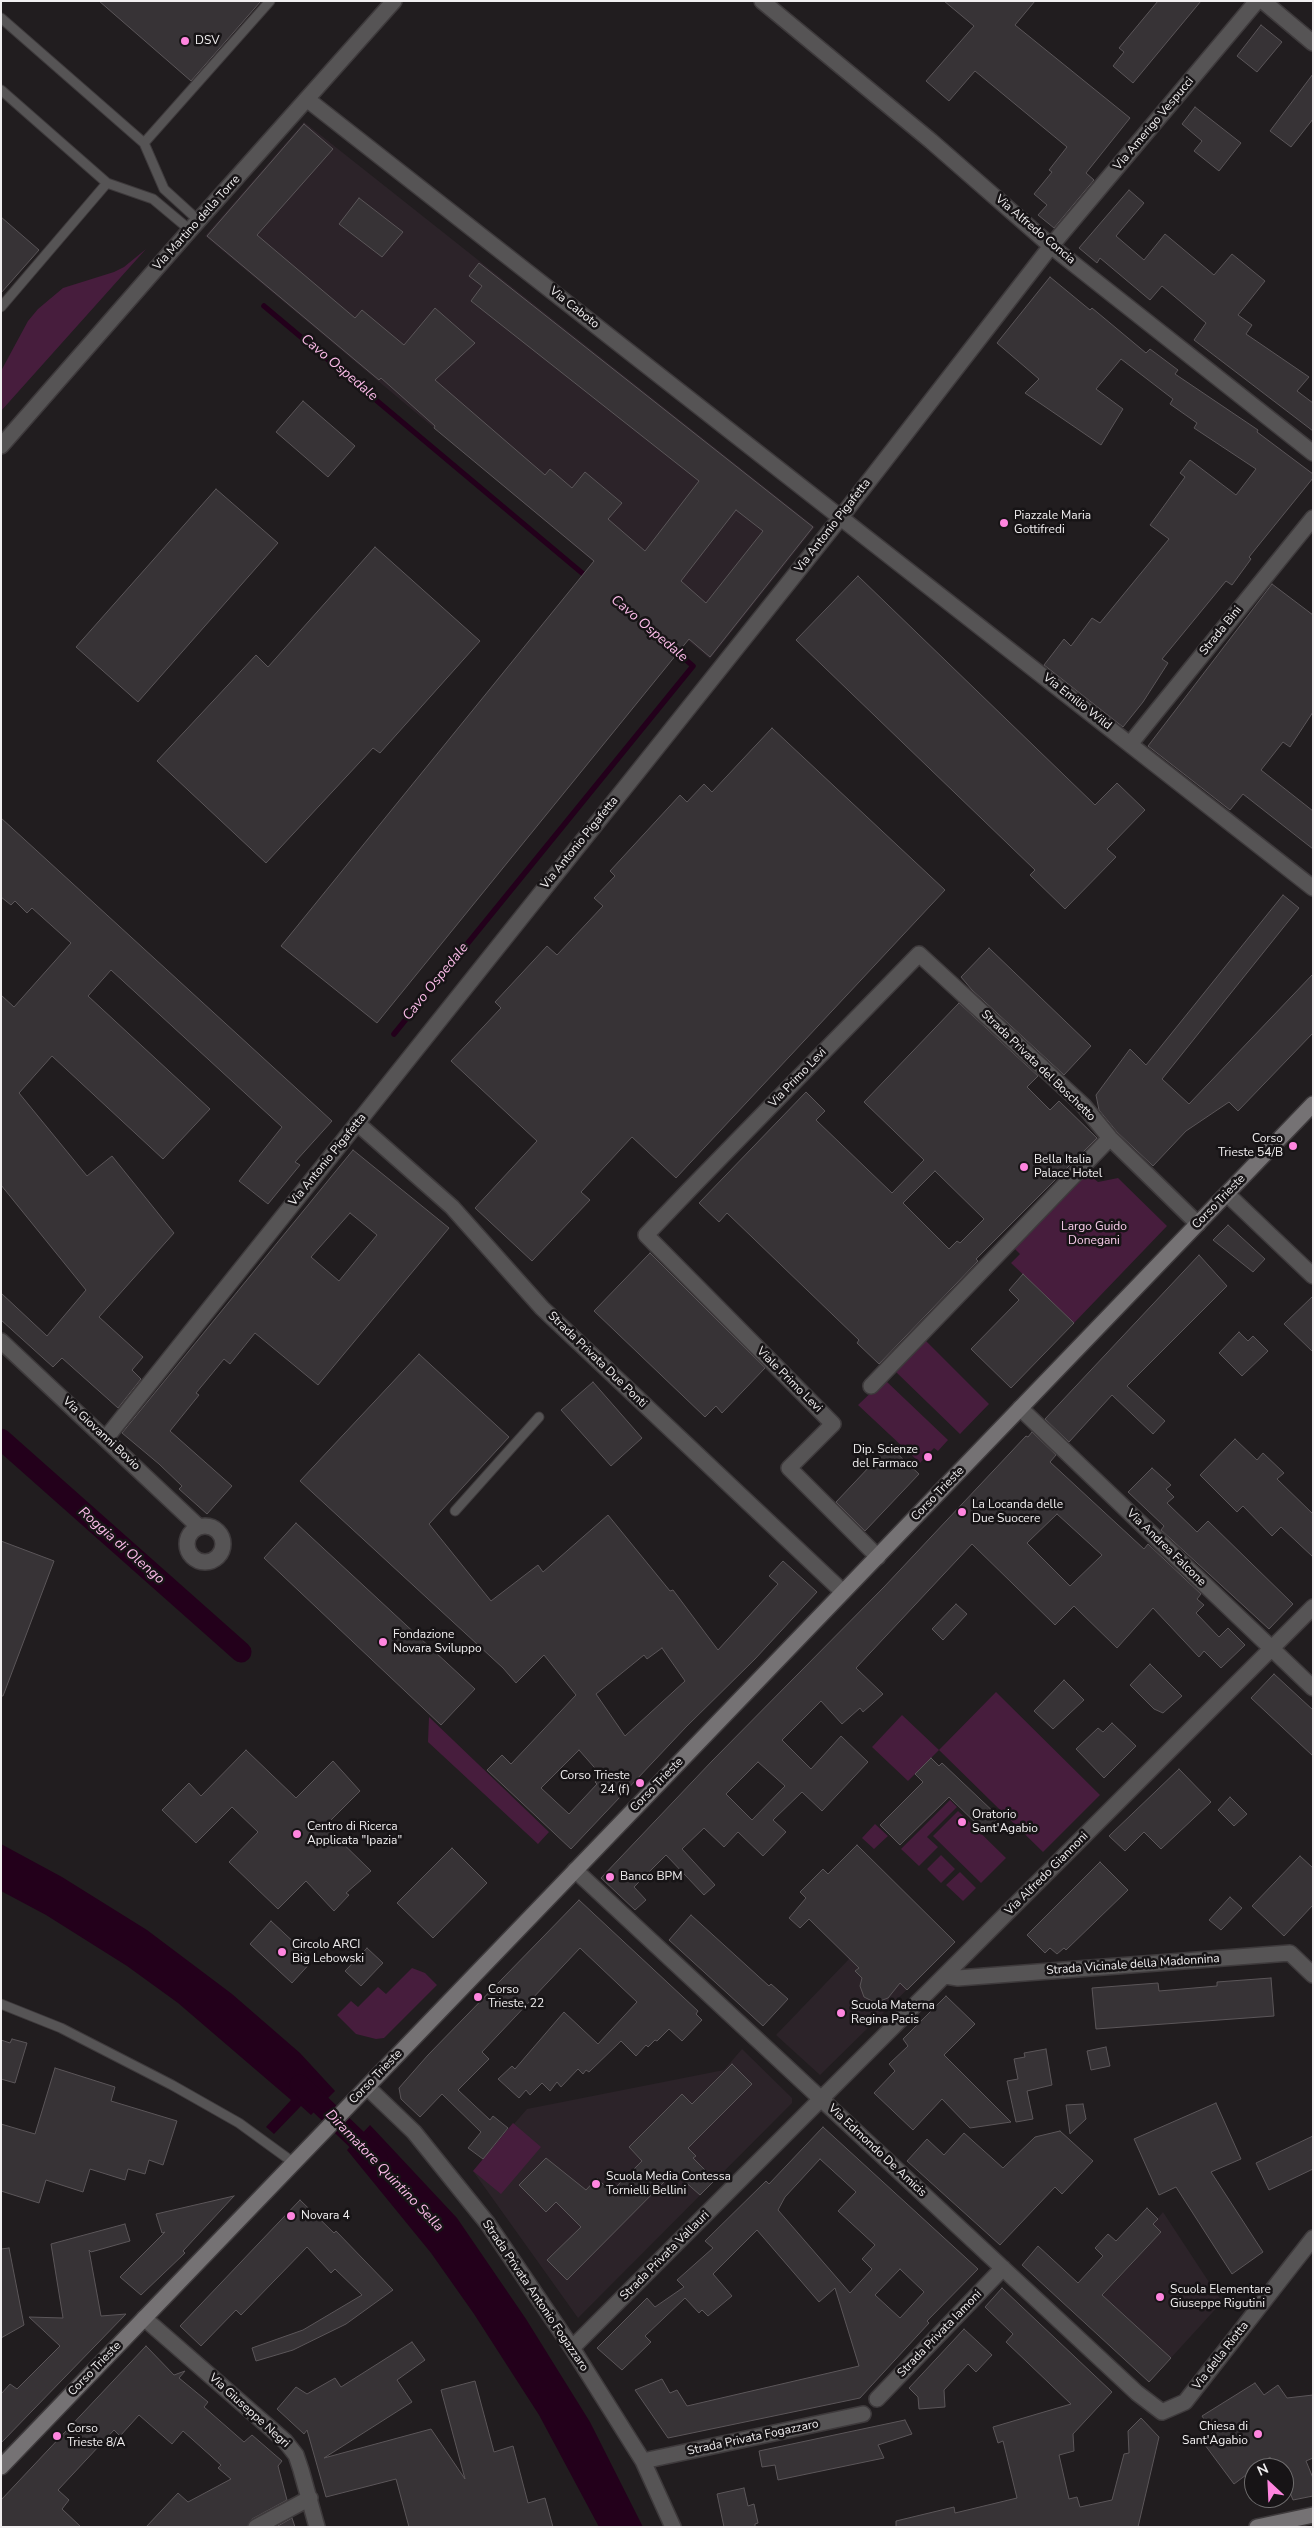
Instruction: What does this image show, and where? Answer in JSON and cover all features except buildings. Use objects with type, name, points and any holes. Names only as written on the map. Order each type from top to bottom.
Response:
[{"type":"main road","name":"Corso Trieste","points":[[1,2466],[1313,1104]]},
{"type":"main road","points":[[1257,2527],[1313,2515]]},
{"type":"street","name":"Via Martino della Torre","points":[[1,446],[194,225],[308,100],[394,1]]},
{"type":"street","name":"Via Alfredo Concia","points":[[762,1],[930,141],[1051,246],[1313,453]]},
{"type":"street","name":"Via Amerigo Vespucci","points":[[1051,246],[1257,1]]},
{"type":"street","points":[[1264,1],[1313,43]]},
{"type":"street","name":"Via Caboto","points":[[308,100],[841,517]]},
{"type":"street","name":"Via Antonio Pigafetta","points":[[106,1438],[841,517],[1051,246]]},
{"type":"street","name":"Via Emilio Wild","points":[[841,517],[1313,888]]},
{"type":"street","name":"Strada Bini","points":[[1130,744],[1313,518]]},
{"type":"street","name":"Strada Privata del Boschetto","points":[[919,954],[1083,1105],[1110,1138],[1198,1224]]},
{"type":"street","name":"Via Primo Levi","points":[[678,1202],[919,954]]},
{"type":"street","name":"Strada Privata Due Ponti","points":[[357,1123],[452,1207],[542,1308],[844,1592]]},
{"type":"street","points":[[871,1386],[1110,1138]]},
{"type":"street","points":[[1227,1194],[1313,1276]]},
{"type":"street","name":"Viale Primo Levi","points":[[678,1202],[646,1235],[833,1424],[789,1468],[878,1557]]},
{"type":"street","name":"Via Giovanni Bovio","points":[[1,1341],[200,1527]]},
{"type":"street","name":"Via Andrea Falcone","points":[[1020,1408],[1313,1688]]},
{"type":"street","name":"Via Alfredo Giannoni","points":[[822,2100],[1313,1607]]},
{"type":"street","name":"Via Edmondo De Amicis","points":[[575,1870],[1137,2393],[1162,2412],[1186,2402]]},
{"type":"street","name":"Strada Vicinale della Madonnina","points":[[946,1976],[958,1978],[1290,1953],[1313,1975]]},
{"type":"street","name":"Strada Privata Antonio Fogazzaro","points":[[367,2087],[414,2132],[488,2224],[572,2348],[642,2461],[673,2527]]},
{"type":"street","name":"Strada Privata Vallauri","points":[[572,2348],[822,2100]]},
{"type":"street","name":"Via della Riotta","points":[[1186,2402],[1313,2238]]},
{"type":"street","name":"Strada Privata Iamoni","points":[[877,2399],[1003,2268]]},
{"type":"street","name":"Via Giuseppe Negri","points":[[144,2318],[285,2441],[296,2455],[317,2527]]},
{"type":"street","name":"Strada Privata Fogazzaro","points":[[642,2461],[863,2414]]},
{"type":"street","points":[[256,2527],[310,2498]]},
{"type":"lane","points":[[144,143],[270,1]]},
{"type":"lane","points":[[1,18],[144,143],[164,189],[194,225]]},
{"type":"lane","points":[[1,90],[107,183],[153,199],[194,225]]},
{"type":"lane","points":[[1,307],[107,183]]},
{"type":"lane","points":[[455,1511],[539,1416]]},
{"type":"lane","points":[[1,2004],[61,2028],[172,2085],[268,2142],[294,2163]]},
{"type":"shaded area","points":[[304,122],[815,527],[710,659],[205,236]]},
{"type":"shaded area","name":"Scuola Materna Regina Pacis","points":[[867,1923],[927,1970],[820,2075],[776,2035],[849,1959],[842,1951]]},
{"type":"shaded area","name":"Scuola Media Contessa Tornielli Bellini","points":[[742,2049],[792,2098],[792,2103],[578,2318],[473,2171],[527,2109],[724,2070]]},
{"type":"shaded area","name":"Scuola Elementare Giuseppe Rigutini","points":[[1163,2212],[1222,2302],[1149,2382],[1081,2319],[1161,2232],[1153,2224]]},
{"type":"green space","points":[[146,249],[1,411],[1,371],[28,321],[38,309],[63,288],[114,272],[124,267]]},
{"type":"green space","name":"Largo Guido Donegani","points":[[1087,1173],[1098,1182],[1118,1178],[1167,1226],[1074,1323],[1011,1263],[1020,1254],[1010,1244],[1042,1219]]},
{"type":"green space","points":[[926,1341],[989,1404],[960,1434],[896,1372]]},
{"type":"green space","points":[[883,1381],[886,1381],[948,1440],[938,1451],[934,1448],[920,1463],[858,1405]]},
{"type":"green space","points":[[996,1692],[1100,1795],[1043,1852],[939,1750]]},
{"type":"green space","points":[[902,1715],[939,1750],[908,1781],[872,1747]]},
{"type":"green space","points":[[429,1717],[549,1832],[538,1844],[428,1742]]},
{"type":"green space","points":[[950,1800],[957,1807],[927,1837],[938,1847],[919,1866],[901,1849]]},
{"type":"green space","points":[[958,1811],[1006,1858],[981,1883],[933,1836]]},
{"type":"green space","points":[[875,1824],[888,1836],[874,1849],[862,1838]]},
{"type":"green space","points":[[941,1855],[955,1869],[941,1883],[927,1869]]},
{"type":"green space","points":[[960,1872],[976,1888],[963,1901],[946,1885]]},
{"type":"green space","points":[[412,1968],[425,1973],[437,1985],[384,2038],[376,2039],[356,2034],[337,2015],[351,2001],[358,2007],[378,1987],[386,1994]]},
{"type":"green space","points":[[513,2123],[541,2147],[501,2194],[473,2171]]},
{"type":"water","points":[[1,1844],[62,1877],[147,1930],[232,1994],[300,2053],[335,2091],[311,2115],[301,2106],[274,2134],[266,2127],[291,2100],[178,2003],[127,1966],[46,1915],[1,1891]]},
{"type":"water","points":[[370,2125],[457,2218],[526,2319],[590,2422],[643,2527],[599,2527],[539,2415],[474,2314],[431,2253],[347,2150]]},
{"type":"waterway","name":"Cavo Ospedale","points":[[264,306],[588,578]]},
{"type":"waterway","name":"Cavo Ospedale","points":[[394,1034],[693,666],[672,648]]},
{"type":"waterway","name":"Roggia di Olengo","points":[[1,1439],[241,1652]]},
{"type":"waterway","name":"Diramatore Quintino Sella","points":[[300,2085],[377,2159]]},
{"type":"place","name":"DSV","points":[[185,41]]},
{"type":"place","name":"Piazzale Maria Gottifredi","points":[[1004,523]]},
{"type":"place","name":"Corso Trieste 54/B","points":[[1293,1146]]},
{"type":"place","name":"Bella Italia Palace Hotel","points":[[1024,1167]]},
{"type":"place","name":"Dip. Scienze del Farmaco","points":[[928,1457]]},
{"type":"place","name":"La Locanda delle Due Suocere","points":[[962,1512]]},
{"type":"place","name":"Fondazione Novara Sviluppo","points":[[383,1642]]},
{"type":"place","name":"Corso Trieste 24 (f)","points":[[640,1783]]},
{"type":"place","name":"Oratorio Sant'Agabio","points":[[962,1822]]},
{"type":"place","name":"Centro di Ricerca Applicata \"Ipazia\"","points":[[297,1834]]},
{"type":"place","name":"Banco BPM","points":[[610,1877]]},
{"type":"place","name":"Circolo ARCI Big Lebowski","points":[[282,1952]]},
{"type":"place","name":"Corso Trieste, 22","points":[[478,1997]]},
{"type":"place","name":"Scuola Materna Regina Pacis","points":[[841,2013]]},
{"type":"place","name":"Scuola Media Contessa Tornielli Bellini","points":[[596,2184]]},
{"type":"place","name":"Novara 4","points":[[291,2216]]},
{"type":"place","name":"Scuola Elementare Giuseppe Rigutini","points":[[1160,2297]]},
{"type":"place","name":"Chiesa di Sant'Agabio","points":[[1258,2434]]},
{"type":"place","name":"Corso Trieste 8/A","points":[[57,2436]]}]
